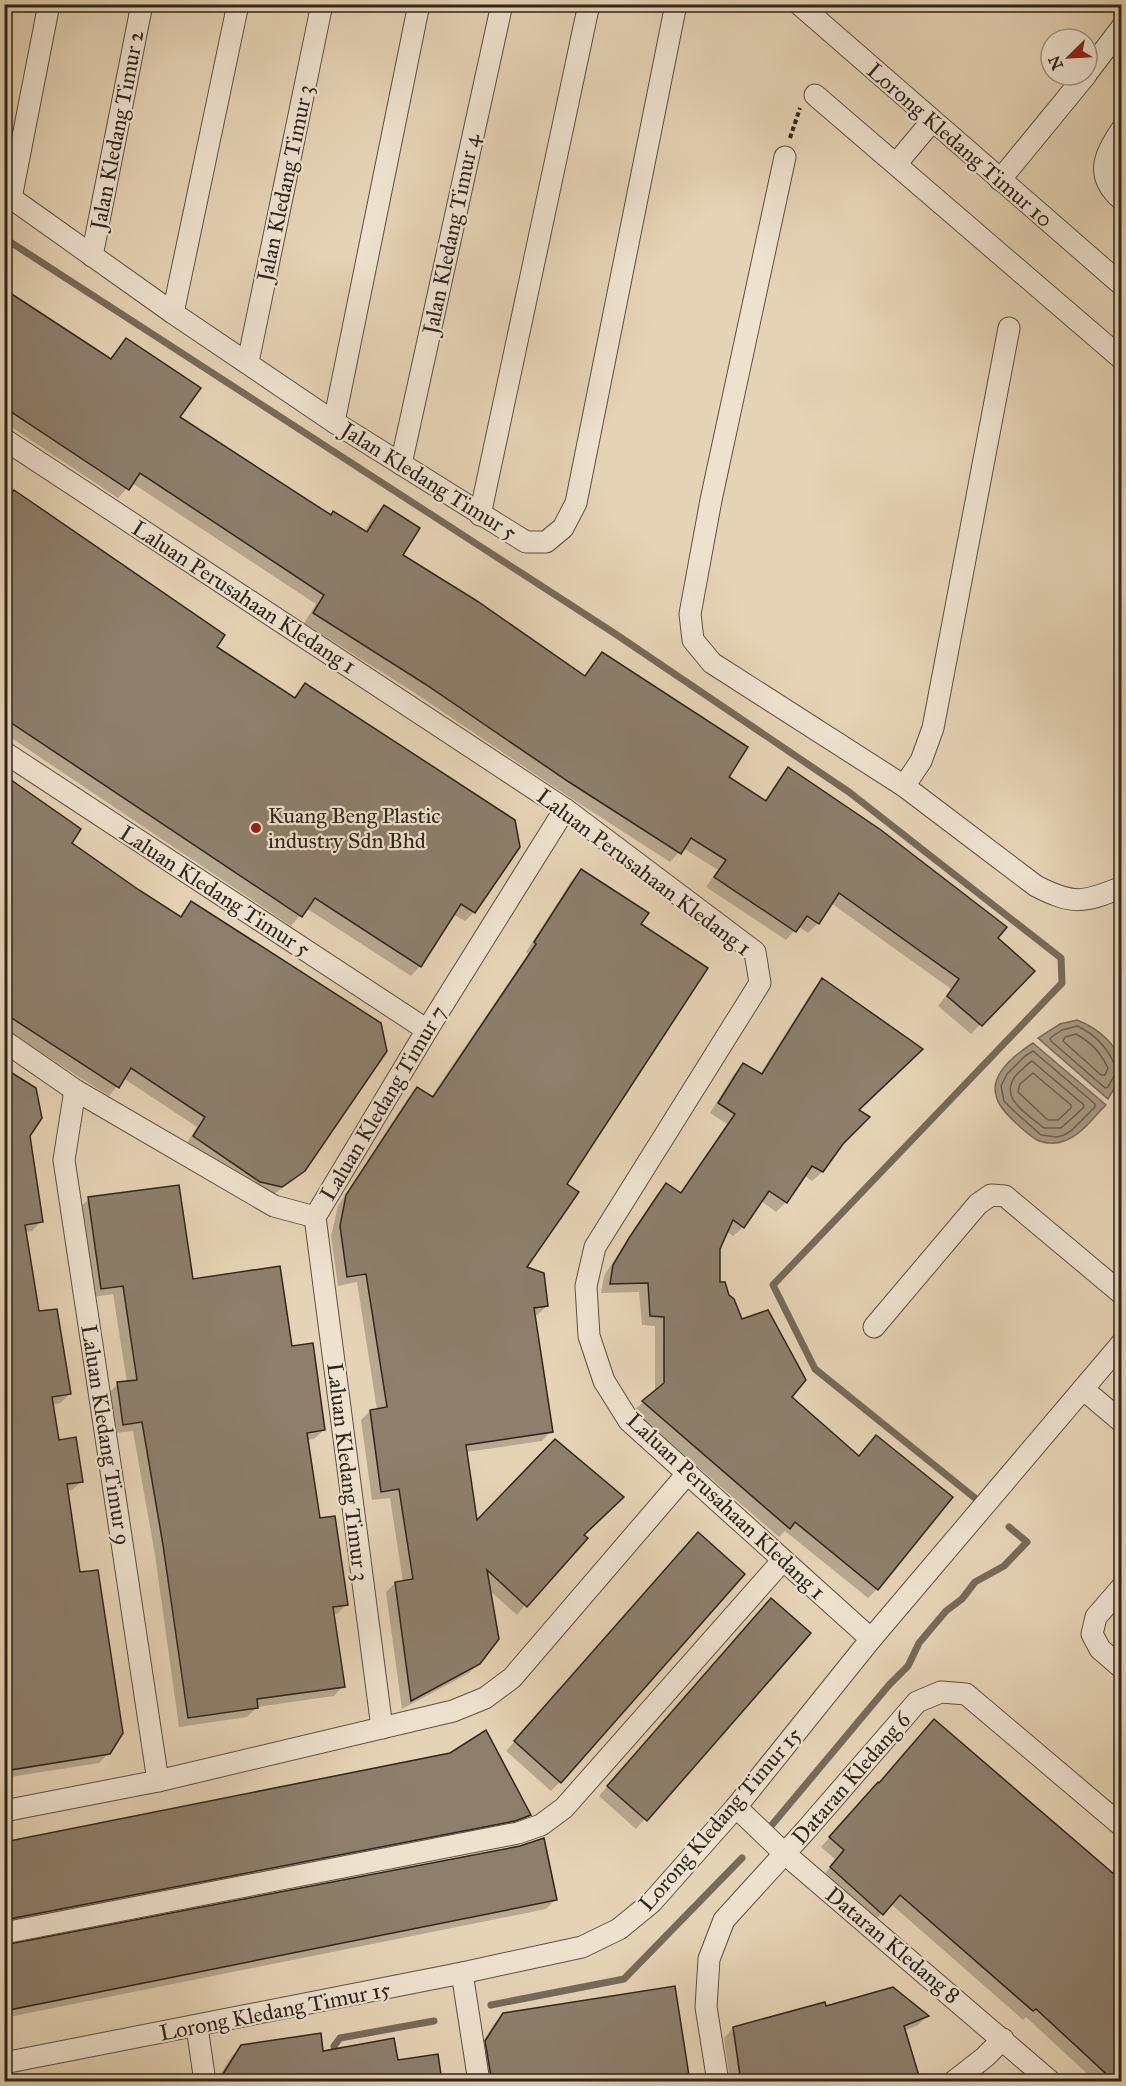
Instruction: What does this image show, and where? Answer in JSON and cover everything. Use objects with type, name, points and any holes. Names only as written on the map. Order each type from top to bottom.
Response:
[{"type":"street","points":[[8,195],[49,4]]},
{"type":"street","name":"Jalan Kledang Timur 2","points":[[92,256],[142,4]]},
{"type":"street","points":[[173,313],[238,4]]},
{"type":"street","name":"Jalan Kledang Timur 3","points":[[248,362],[322,4]]},
{"type":"street","points":[[334,422],[419,4]]},
{"type":"street","name":"Jalan Kledang Timur 4","points":[[401,464],[502,4]]},
{"type":"street","points":[[480,515],[589,4]]},
{"type":"street","name":"Jalan Kledang Timur 5","points":[[8,195],[173,313],[334,422],[526,542],[546,542],[563,528],[576,503],[676,4]]},
{"type":"street","name":"Lorong Kledang Timur 10","points":[[805,6],[932,121],[1122,285]]},
{"type":"street","points":[[1099,57],[1122,27]]},
{"type":"street","points":[[1000,180],[1075,87]]},
{"type":"street","points":[[815,94],[1122,359]]},
{"type":"street","points":[[896,164],[932,121]]},
{"type":"street","points":[[1122,129],[1107,151],[1104,174],[1114,194],[1122,201]]},
{"type":"street","points":[[785,158],[711,500],[690,614],[693,640],[712,663],[904,786],[1036,886],[1058,897],[1078,901],[1102,896],[1122,887]]},
{"type":"street","points":[[904,786],[921,761],[933,728],[1009,328]]},
{"type":"street","name":"Laluan Perusahaan Kledang 1","points":[[4,439],[565,809],[755,952],[760,983],[595,1247],[586,1286],[589,1336],[604,1382],[630,1421],[871,1639]]},
{"type":"street","name":"Laluan Kledang Timur 5","points":[[4,752],[427,1030]]},
{"type":"street","name":"Laluan Kledang Timur 7","points":[[4,1041],[75,1090],[274,1206],[315,1217],[427,1030],[565,809]]},
{"type":"street","name":"Laluan Kledang Timur 9","points":[[75,1090],[64,1160],[158,1781]]},
{"type":"street","points":[[874,1327],[978,1204],[991,1195],[1005,1196],[1122,1294]]},
{"type":"street","name":"Laluan Kledang Timur 3","points":[[315,1217],[382,1728]]},
{"type":"street","name":"Lorong Kledang Timur 15","points":[[4,2063],[196,2027],[582,1947],[619,1929],[652,1902],[736,1807],[871,1639],[1122,1343]]},
{"type":"street","points":[[1083,1389],[1122,1422]]},
{"type":"street","points":[[4,1810],[158,1781],[453,1711],[485,1698],[512,1678],[687,1474]]},
{"type":"street","points":[[4,1933],[506,1835],[541,1825],[564,1808],[783,1560]]},
{"type":"street","points":[[1122,1587],[1096,1617],[1092,1634],[1100,1649],[1122,1668]]},
{"type":"street","name":"Dataran Kledang 6","points":[[718,2082],[706,2007],[708,1959],[724,1920],[917,1702],[941,1692],[966,1694],[1122,1826]]},
{"type":"street","name":"Dataran Kledang 8","points":[[736,1807],[784,1853],[1051,2082]]},
{"type":"street","points":[[462,1973],[479,2082]]},
{"type":"street","points":[[196,2027],[205,2082]]},
{"type":"street","points":[[953,2082],[1003,2040]]},
{"type":"path","points":[[785,158],[799,110],[805,99],[815,94]]},
{"type":"water","points":[[1077,1020],[1100,1033],[1118,1055],[1119,1077],[1108,1099],[1038,1038],[1060,1024]]},
{"type":"water","points":[[1033,1043],[1106,1105],[1082,1130],[1061,1142],[1051,1143],[1037,1140],[1007,1114],[996,1097],[995,1088],[999,1074],[1015,1056]]},
{"type":"building","points":[[4,289],[111,359],[126,338],[201,388],[180,417],[331,515],[333,511],[367,532],[384,505],[420,528],[403,555],[477,601],[585,676],[602,652],[748,747],[729,777],[766,801],[788,767],[881,830],[1007,927],[998,938],[1035,971],[982,1026],[947,996],[959,979],[839,893],[819,924],[807,916],[796,932],[714,877],[726,860],[691,838],[681,854],[569,782],[425,684],[313,613],[324,595],[140,473],[129,490],[4,407]]},
{"type":"building","points":[[14,490],[225,635],[217,647],[295,698],[305,683],[515,820],[520,847],[475,913],[461,904],[421,967],[315,898],[302,917],[4,718],[4,504]]},
{"type":"building","points":[[4,775],[81,829],[72,843],[139,890],[181,917],[191,901],[381,1023],[387,1051],[305,1171],[282,1187],[260,1182],[193,1136],[205,1117],[131,1068],[119,1088],[4,1013]]},
{"type":"building","points":[[581,869],[649,913],[641,924],[708,968],[567,1184],[579,1192],[527,1267],[544,1273],[548,1306],[534,1308],[553,1432],[466,1445],[477,1520],[555,1439],[624,1497],[584,1535],[588,1538],[527,1607],[487,1570],[499,1639],[480,1664],[411,1701],[395,1582],[413,1579],[399,1489],[381,1492],[370,1410],[387,1407],[366,1274],[347,1277],[340,1226],[346,1195],[417,1087],[433,1097],[536,944],[534,942]]},
{"type":"building","points":[[822,978],[923,1049],[859,1110],[870,1117],[843,1144],[823,1172],[812,1166],[787,1203],[769,1191],[744,1228],[733,1220],[720,1249],[720,1282],[725,1282],[742,1319],[768,1310],[806,1380],[792,1397],[859,1456],[876,1435],[953,1497],[878,1590],[795,1522],[790,1529],[642,1401],[664,1383],[664,1317],[650,1316],[648,1283],[610,1284],[613,1265],[666,1183],[681,1193],[735,1114],[718,1103],[743,1063],[762,1074]]},
{"type":"building","points":[[4,1068],[36,1088],[42,1118],[30,1136],[43,1222],[25,1225],[39,1311],[57,1309],[71,1394],[52,1397],[59,1440],[76,1437],[83,1482],[67,1484],[80,1572],[98,1570],[123,1733],[110,1754],[4,1771],[4,1587],[10,1587],[4,1551]]},
{"type":"building","points":[[179,1185],[193,1279],[280,1266],[292,1346],[313,1343],[325,1430],[307,1433],[320,1518],[335,1516],[348,1605],[333,1607],[345,1687],[257,1699],[258,1708],[188,1718],[163,1545],[142,1422],[123,1425],[117,1382],[137,1380],[123,1286],[101,1289],[88,1197]]},
{"type":"building","points":[[698,1532],[745,1574],[561,1783],[514,1741]]},
{"type":"building","points":[[771,1598],[811,1633],[647,1821],[607,1786]]},
{"type":"building","points":[[934,1719],[1122,1881],[1122,2082],[1115,2082],[1036,2009],[1033,2011],[900,1895],[883,1915],[830,1867],[844,1850],[829,1837]]},
{"type":"building","points":[[486,1730],[531,1815],[515,1821],[4,1920],[4,1842],[450,1753]]},
{"type":"building","points":[[544,1838],[557,1900],[4,2011],[4,1945],[520,1846]]},
{"type":"building","points":[[675,1986],[690,2082],[492,2082],[485,2041],[503,2013]]},
{"type":"building","points":[[893,1987],[929,2016],[904,2026],[919,2076],[900,2082],[741,2082],[733,2027],[825,2002],[826,2006]]},
{"type":"building","points":[[321,2033],[323,2051],[394,2038],[398,2060],[438,2054],[442,2082],[218,2082],[241,2045]]},
{"type":"waterway","points":[[4,238],[614,633],[849,792],[1061,958],[1062,983],[773,1285],[815,1369],[975,1498]]},
{"type":"waterway","points":[[771,1826],[889,1685],[908,1666],[919,1643],[946,1611],[962,1599],[975,1582],[1004,1566],[1027,1542],[1009,1527]]},
{"type":"waterway","points":[[491,2005],[624,1979],[742,1858]]},
{"type":"waterway","points":[[336,2058],[334,2046],[340,2038],[434,2021]]},
{"type":"place","name":"Kuang Beng Plastic industry Sdn Bhd","points":[[256,828]]}]
